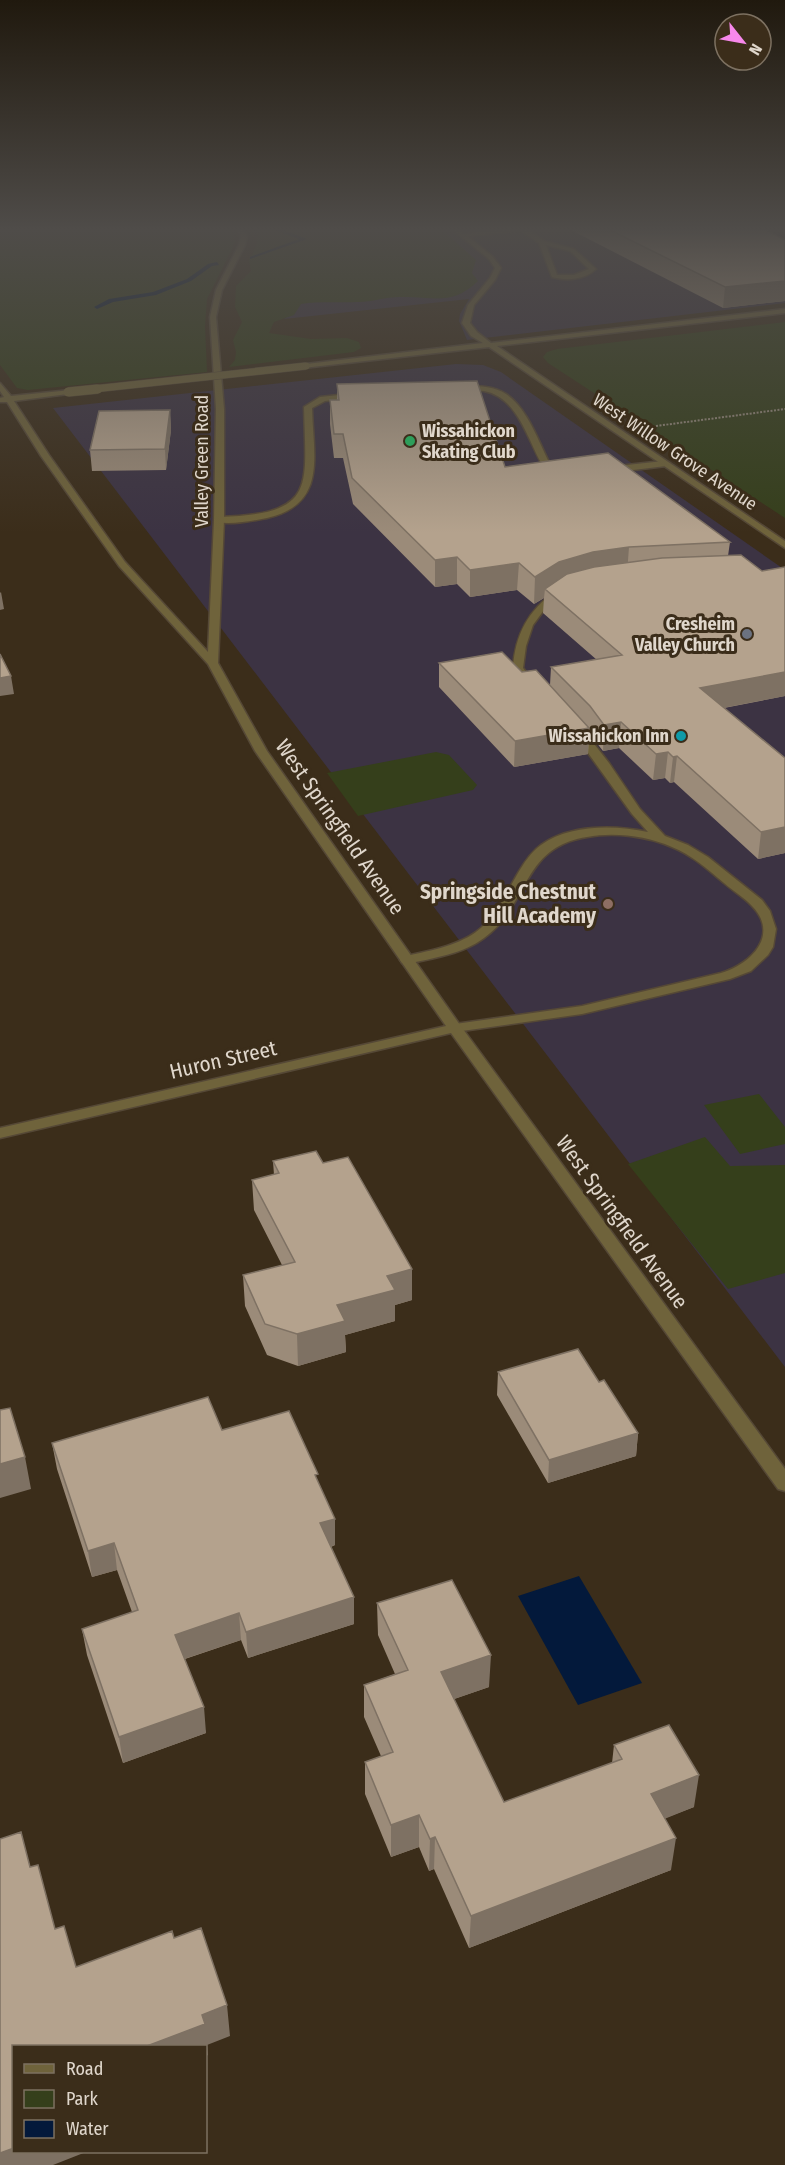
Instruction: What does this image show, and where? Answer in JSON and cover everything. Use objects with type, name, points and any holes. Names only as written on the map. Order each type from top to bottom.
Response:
[{"type":"street","name":"Valley Green Road","points":[[213,663],[219,520],[220,409],[214,330]]},
{"type":"street","name":"West Willow Grove Avenue","points":[[471,330],[488,346],[785,545]]},
{"type":"street","points":[[4,400],[623,330]]},
{"type":"street","name":"West Springfield Avenue","points":[[0,385],[4,400],[122,564],[213,663],[261,751],[455,1028],[785,1484]]},
{"type":"street","points":[[450,388],[486,389],[503,394],[525,420],[546,464],[573,471]]},
{"type":"street","points":[[219,520],[270,515],[298,500],[309,480],[308,407],[323,399],[369,394]]},
{"type":"street","points":[[598,471],[663,464]]},
{"type":"street","points":[[535,690],[518,668],[518,647],[529,622],[544,603],[571,589]]},
{"type":"street","points":[[565,718],[580,732],[636,811],[661,839]]},
{"type":"street","points":[[407,960],[454,948],[480,935],[501,914],[528,865],[550,842],[568,835],[610,831],[661,839]]},
{"type":"street","name":"Huron Street","points":[[0,1133],[455,1028],[616,1003],[725,976],[747,968],[761,957],[769,940],[770,925],[757,904],[698,855],[661,839]]},
{"type":"path","points":[[652,426],[785,409]]},
{"type":"shaded area","points":[[463,330],[553,330],[467,340]]},
{"type":"shaded area","name":"Springside Chestnut Hill Academy","points":[[456,364],[483,365],[501,372],[785,570],[785,1367],[53,408]]},
{"type":"green space","points":[[0,330],[205,330],[207,372],[28,390],[17,388],[0,365]]},
{"type":"green space","points":[[238,330],[270,330],[269,333],[311,339],[347,338],[359,342],[361,348],[354,352],[229,367],[235,360],[233,340]]},
{"type":"green space","points":[[717,330],[785,330],[785,518],[548,363],[543,357],[547,352]]},
{"type":"green space","points":[[436,752],[449,755],[477,785],[473,790],[358,816],[327,773]]},
{"type":"green space","points":[[759,1094],[785,1127],[785,1144],[740,1154],[704,1105]]},
{"type":"green space","points":[[705,1137],[730,1166],[785,1165],[785,1273],[728,1289],[628,1164]]},
{"type":"water","points":[[579,1576],[642,1683],[578,1705],[518,1596]]},
{"type":"building","points":[[477,381],[505,467],[608,453],[730,542],[629,547],[593,552],[559,562],[535,577],[519,563],[470,570],[457,557],[435,560],[352,478],[343,434],[334,434],[330,400],[339,400],[337,384]]},
{"type":"building","points":[[170,410],[165,449],[90,450],[99,411]]},
{"type":"building","points":[[741,555],[762,571],[785,567],[785,672],[700,688],[785,758],[785,827],[761,832],[677,756],[673,757],[668,752],[656,754],[621,722],[604,725],[590,706],[551,667],[622,655],[545,589],[567,574],[594,567],[662,558]]},
{"type":"building","points":[[502,652],[522,672],[536,670],[589,728],[515,741],[439,663]]},
{"type":"building","points":[[0,654],[11,676],[0,678]]},
{"type":"building","points":[[316,1151],[323,1163],[348,1157],[412,1269],[387,1276],[395,1290],[337,1305],[345,1321],[297,1334],[265,1324],[243,1275],[295,1262],[252,1180],[279,1173],[273,1161]]},
{"type":"building","points":[[578,1349],[599,1382],[604,1380],[638,1433],[549,1460],[498,1372]]},
{"type":"building","points":[[208,1397],[222,1430],[289,1411],[318,1474],[315,1475],[335,1519],[320,1523],[354,1597],[246,1632],[239,1613],[175,1635],[204,1707],[119,1737],[82,1629],[138,1610],[114,1543],[88,1551],[52,1443]]},
{"type":"building","points":[[10,1408],[25,1457],[0,1464],[0,1410]]},
{"type":"building","points":[[452,1580],[491,1655],[441,1672],[504,1802],[622,1759],[614,1745],[669,1725],[699,1775],[651,1794],[676,1838],[471,1916],[435,1837],[430,1839],[419,1815],[391,1825],[365,1762],[393,1752],[364,1685],[408,1670],[377,1603]]},
{"type":"building","points":[[21,1832],[30,1867],[38,1865],[55,1929],[64,1926],[76,1967],[172,1931],[174,1938],[201,1928],[227,2005],[202,2015],[205,2024],[150,2045],[12,2045],[12,2149],[0,2153],[0,1839]]},
{"type":"place","name":"Wissahickon Skating Club","points":[[410,441]]},
{"type":"place","name":"Cresheim Valley Church","points":[[747,634]]},
{"type":"place","name":"Wissahickon Inn","points":[[681,736]]},
{"type":"place","name":"Springside Chestnut Hill Academy","points":[[608,904]]}]
